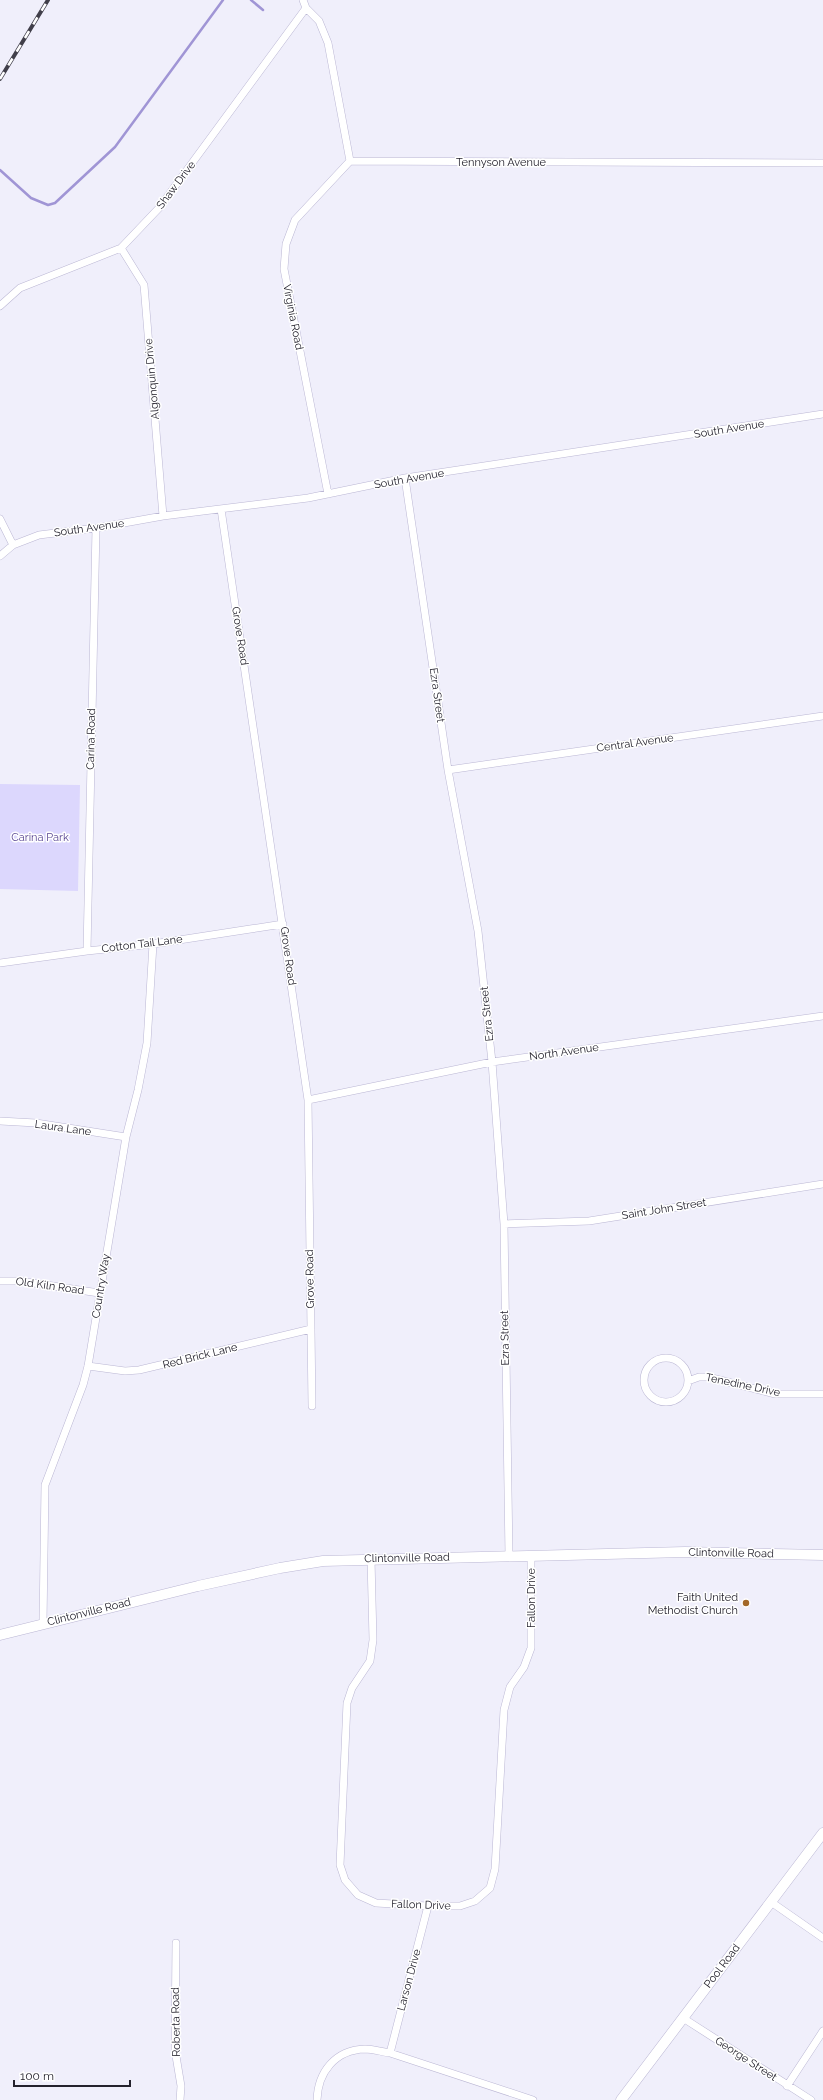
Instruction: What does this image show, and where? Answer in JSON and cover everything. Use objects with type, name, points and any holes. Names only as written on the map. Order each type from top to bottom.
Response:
[{"type":"main road","name":"Clintonville Road","points":[[0,1635],[280,1568],[323,1561],[685,1552],[823,1555]]},
{"type":"main road","name":"Pool Road","points":[[621,2100],[823,1833]]},
{"type":"street","points":[[303,0],[306,8],[319,21],[328,43],[350,161]]},
{"type":"street","name":"Shaw Drive","points":[[0,306],[20,288],[121,248],[159,208],[306,8]]},
{"type":"street","name":"Tennyson Avenue","points":[[350,161],[823,163]]},
{"type":"street","name":"Virginia Road","points":[[328,494],[284,269],[286,244],[295,220],[350,161]]},
{"type":"street","name":"Algonquin Drive","points":[[121,248],[144,285],[163,516]]},
{"type":"street","name":"South Avenue","points":[[0,556],[13,545],[39,535],[96,528],[163,516],[328,494],[405,478],[823,414]]},
{"type":"street","name":"Ezra Street","points":[[405,478],[448,770],[478,931],[492,1062],[504,1224],[509,1556]]},
{"type":"street","name":"Grove Road","points":[[221,509],[308,1100],[312,1406]]},
{"type":"street","points":[[0,520],[13,545]]},
{"type":"street","name":"Carina Road","points":[[87,951],[96,528]]},
{"type":"street","name":"Central Avenue","points":[[448,770],[823,716]]},
{"type":"street","name":"Cotton Tail Lane","points":[[0,963],[153,944],[283,924]]},
{"type":"street","name":"Country Way","points":[[43,1624],[45,1485],[83,1384],[88,1366],[126,1137],[138,1090],[147,1043],[153,944]]},
{"type":"street","name":"North Avenue","points":[[308,1100],[492,1062],[823,1016]]},
{"type":"street","name":"Laura Lane","points":[[0,1122],[36,1123],[126,1137]]},
{"type":"street","name":"Saint John Street","points":[[504,1224],[589,1221],[823,1184]]},
{"type":"street","name":"Old Kiln Road","points":[[0,1281],[20,1281],[99,1293]]},
{"type":"street","name":"Red Brick Lane","points":[[88,1366],[125,1371],[139,1370],[311,1328]]},
{"type":"street","points":[[668,1358],[679,1362],[683,1366],[688,1381],[683,1394],[671,1401],[665,1401],[658,1400],[648,1391],[644,1378],[646,1371],[653,1363],[668,1358]]},
{"type":"street","name":"Tenedine Drive","points":[[688,1381],[698,1377],[708,1377],[776,1394],[823,1394]]},
{"type":"street","name":"Fallon Drive","points":[[371,1559],[373,1640],[370,1661],[352,1688],[347,1703],[340,1864],[345,1880],[358,1895],[376,1903],[460,1906],[476,1901],[490,1888],[495,1869],[504,1710],[510,1687],[524,1667],[531,1648],[531,1556]]},
{"type":"street","points":[[771,1902],[823,1938]]},
{"type":"street","name":"Larson Drive","points":[[390,2053],[428,1906]]},
{"type":"street","name":"Roberta Road","points":[[176,1943],[175,2050],[181,2086],[180,2100]]},
{"type":"street","name":"George Street","points":[[683,2018],[811,2100]]},
{"type":"street","points":[[787,2086],[823,2031]]},
{"type":"street","points":[[317,2100],[318,2085],[324,2071],[349,2051],[366,2049],[390,2053],[534,2100]]},
{"type":"green space","name":"Carina Park","points":[[0,784],[80,785],[78,891],[0,889]]},
{"type":"waterway","points":[[0,170],[31,198],[48,205],[55,203],[115,147],[223,0]]},
{"type":"waterway","points":[[251,0],[263,10]]},
{"type":"railway","points":[[0,79],[48,0]]},
{"type":"place","name":"Faith United Methodist Church","points":[[746,1603]]}]
